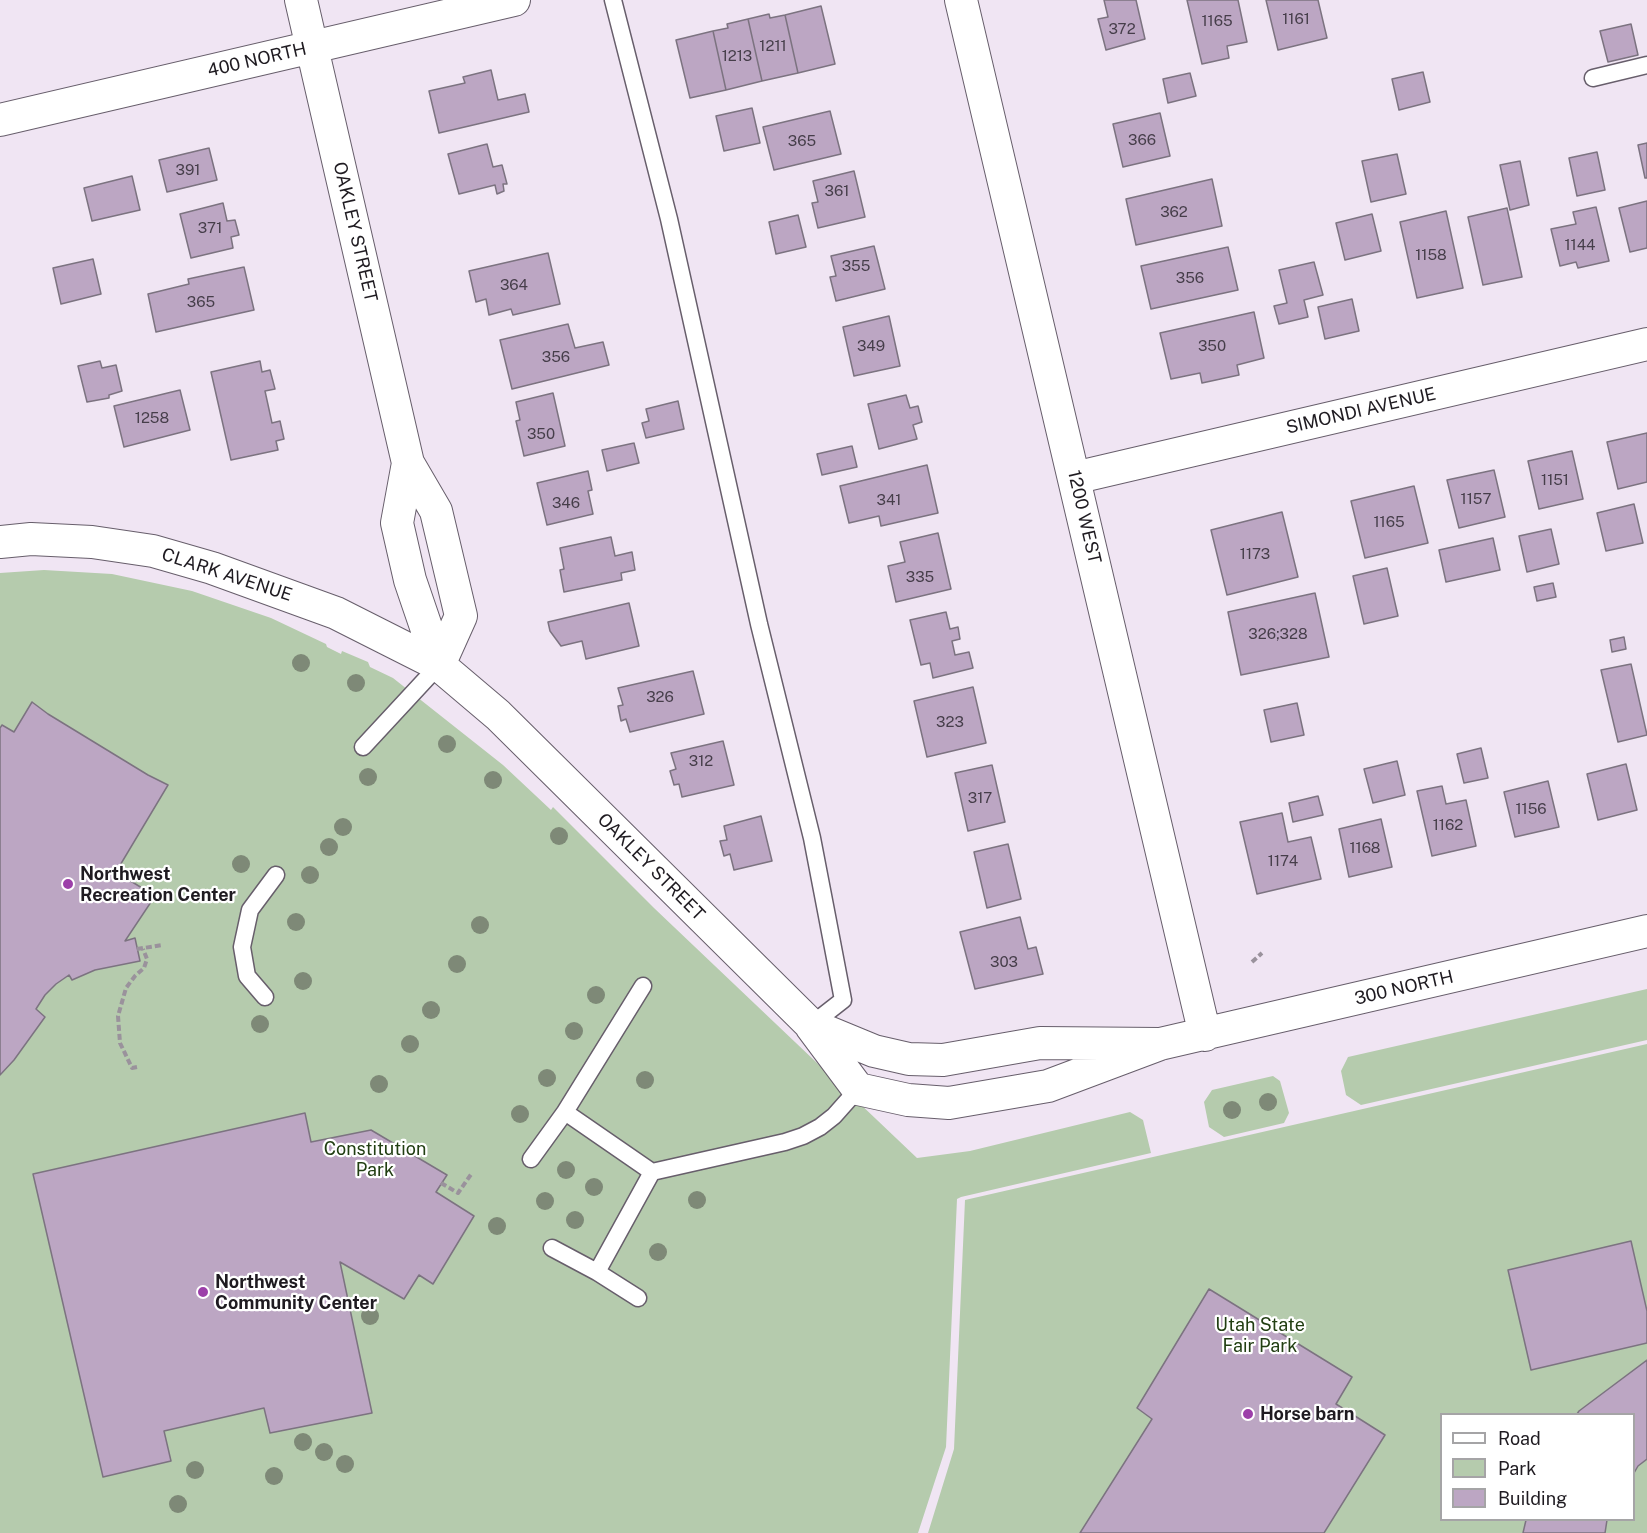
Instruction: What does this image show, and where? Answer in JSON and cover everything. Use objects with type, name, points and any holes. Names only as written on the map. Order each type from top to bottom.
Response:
[{"type":"street","name":"OAKLEY STREET","points":[[301,0],[408,463],[436,511],[461,616],[439,665]]},
{"type":"street","name":"400 NORTH","points":[[1,114],[312,47],[514,0]]},
{"type":"street","name":"1200 WEST","points":[[961,0],[1205,1035]]},
{"type":"street","name":"SIMONDI AVENUE","points":[[1074,478],[1647,344]]},
{"type":"street","name":"OAKLEY STREET","points":[[408,463],[397,523],[410,580],[439,665],[498,715],[811,1025],[874,1051]]},
{"type":"street","name":"CLARK AVENUE","points":[[0,542],[31,539],[92,542],[153,551],[212,568],[336,613],[439,665]]},
{"type":"street","name":"300 NORTH","points":[[858,1089],[908,1100],[949,1103],[1047,1086],[1160,1044],[1647,932]]},
{"type":"street","points":[[811,1025],[858,1089]]},
{"type":"street","name":"300 NORTH","points":[[874,1051],[909,1059],[943,1060],[1040,1043],[1160,1044]]},
{"type":"lane","points":[[613,0],[669,219],[759,624],[812,838],[843,1000],[811,1025]]},
{"type":"lane","points":[[1593,78],[1647,65]]},
{"type":"lane","points":[[363,747],[439,665]]},
{"type":"lane","points":[[265,997],[248,976],[242,947],[250,910],[276,876]]},
{"type":"lane","points":[[531,1159],[565,1112],[643,986]]},
{"type":"lane","points":[[565,1112],[652,1172],[803,1136],[834,1116],[858,1089]]},
{"type":"lane","points":[[597,1272],[652,1172]]},
{"type":"lane","points":[[552,1248],[597,1272],[638,1298]]},
{"type":"path","points":[[137,949],[164,945]]},
{"type":"path","points":[[137,1067],[132,1068],[120,1043],[118,1016],[126,988],[144,968],[147,959],[143,948]]},
{"type":"path","points":[[1252,962],[1262,953]]},
{"type":"path","points":[[441,1183],[458,1192],[472,1173]]},
{"type":"green space","name":"Constitution Park","points":[[44,570],[112,574],[192,591],[271,618],[326,644],[327,647],[341,654],[342,651],[368,662],[370,667],[393,678],[503,765],[551,810],[553,807],[654,908],[917,1158],[970,1151],[1130,1112],[1143,1120],[1151,1153],[957,1199],[946,1447],[918,1533],[0,1533],[0,573]]},
{"type":"green space","points":[[1647,989],[1647,1040],[1361,1105],[1346,1095],[1341,1071],[1348,1057]]},
{"type":"green space","name":"Utah State Fair Park","points":[[1647,1044],[1647,1533],[928,1533],[954,1449],[965,1200]]},
{"type":"green space","points":[[1273,1076],[1280,1081],[1289,1113],[1284,1123],[1224,1137],[1209,1127],[1204,1102],[1212,1090]]},
{"type":"building","points":[[1104,0],[1136,0],[1145,39],[1106,50],[1098,19],[1108,17]]},
{"type":"building","points":[[1187,0],[1238,0],[1247,42],[1227,46],[1229,58],[1202,64]]},
{"type":"building","points":[[1266,0],[1318,0],[1327,38],[1278,50]]},
{"type":"building","points":[[821,6],[835,64],[798,73],[785,15]]},
{"type":"building","points":[[769,14],[770,18],[785,15],[798,73],[762,81],[748,19]]},
{"type":"building","points":[[748,19],[762,81],[726,90],[713,31],[728,28],[727,24]]},
{"type":"building","points":[[1631,24],[1638,55],[1608,62],[1600,31]]},
{"type":"building","points":[[713,31],[726,90],[690,98],[676,40]]},
{"type":"building","points":[[491,70],[498,100],[525,94],[529,112],[439,133],[429,91],[465,83],[463,77]]},
{"type":"building","points":[[1423,72],[1430,102],[1399,110],[1392,79]]},
{"type":"building","points":[[1190,73],[1196,96],[1168,103],[1163,79]]},
{"type":"building","points":[[752,108],[760,143],[724,151],[716,116]]},
{"type":"building","points":[[830,111],[841,154],[774,170],[763,127]]},
{"type":"building","points":[[1160,113],[1170,156],[1123,167],[1113,124]]},
{"type":"building","points":[[1647,143],[1647,178],[1645,178],[1638,145]]},
{"type":"building","points":[[487,144],[493,167],[502,165],[507,184],[503,184],[504,191],[497,194],[495,185],[459,194],[448,154]]},
{"type":"building","points":[[209,148],[217,180],[167,192],[159,160]]},
{"type":"building","points":[[1597,152],[1605,190],[1577,196],[1569,158]]},
{"type":"building","points":[[1397,154],[1406,194],[1371,202],[1362,161]]},
{"type":"building","points":[[1520,161],[1529,205],[1510,210],[1500,165]]},
{"type":"building","points":[[854,171],[865,217],[818,228],[812,203],[818,202],[813,181]]},
{"type":"building","points":[[132,176],[140,210],[92,221],[84,188]]},
{"type":"building","points":[[1212,179],[1222,226],[1136,245],[1126,199]]},
{"type":"building","points":[[1647,201],[1647,248],[1630,252],[1619,208]]},
{"type":"building","points":[[223,203],[227,221],[235,220],[239,235],[231,237],[233,248],[191,258],[180,214]]},
{"type":"building","points":[[1596,207],[1609,261],[1578,268],[1576,262],[1560,266],[1551,229],[1576,224],[1573,212]]},
{"type":"building","points":[[1507,208],[1522,277],[1483,285],[1468,217]]},
{"type":"building","points":[[1446,211],[1463,288],[1417,298],[1400,222]]},
{"type":"building","points":[[1372,214],[1381,251],[1345,260],[1336,223]]},
{"type":"building","points":[[798,215],[806,247],[776,254],[769,222]]},
{"type":"building","points":[[874,246],[885,289],[836,301],[830,277],[836,276],[831,256]]},
{"type":"building","points":[[1228,247],[1238,290],[1151,309],[1141,266]]},
{"type":"building","points":[[548,253],[560,304],[513,315],[511,309],[489,315],[486,299],[476,302],[469,271]]},
{"type":"building","points":[[93,259],[101,294],[61,304],[53,268]]},
{"type":"building","points":[[1314,262],[1323,295],[1304,300],[1308,317],[1279,324],[1274,306],[1287,303],[1279,270]]},
{"type":"building","points":[[244,267],[254,310],[156,332],[148,294],[189,284],[188,279]]},
{"type":"building","points":[[1352,299],[1359,331],[1325,339],[1318,307]]},
{"type":"building","points":[[1254,312],[1264,358],[1237,365],[1239,375],[1202,383],[1200,373],[1171,379],[1160,333]]},
{"type":"building","points":[[889,316],[900,366],[854,376],[843,327]]},
{"type":"building","points":[[568,324],[575,348],[603,342],[609,365],[512,389],[500,340]]},
{"type":"building","points":[[100,361],[102,368],[116,365],[122,391],[109,395],[109,398],[87,402],[78,366]]},
{"type":"building","points":[[260,361],[262,372],[270,370],[275,389],[265,391],[272,423],[280,421],[284,439],[276,441],[278,450],[231,460],[211,372]]},
{"type":"building","points":[[180,390],[190,430],[124,447],[114,406]]},
{"type":"building","points":[[553,393],[565,446],[524,456],[516,421],[520,420],[516,402]]},
{"type":"building","points":[[906,395],[910,408],[918,406],[922,422],[913,425],[917,439],[879,449],[868,404]]},
{"type":"building","points":[[678,401],[684,429],[646,438],[642,423],[649,421],[646,409]]},
{"type":"building","points":[[1647,433],[1647,482],[1618,489],[1607,442]]},
{"type":"building","points":[[634,443],[639,463],[607,471],[602,450]]},
{"type":"building","points":[[852,446],[857,467],[822,475],[817,454]]},
{"type":"building","points":[[1572,451],[1583,499],[1539,509],[1528,461]]},
{"type":"building","points":[[927,465],[938,513],[881,526],[879,516],[849,523],[840,486]]},
{"type":"building","points":[[1494,470],[1505,517],[1459,528],[1447,480]]},
{"type":"building","points":[[588,471],[592,490],[588,491],[593,514],[547,525],[537,483]]},
{"type":"building","points":[[1414,486],[1428,543],[1365,558],[1351,501]]},
{"type":"building","points":[[1634,504],[1643,543],[1606,551],[1597,513]]},
{"type":"building","points":[[1282,512],[1298,577],[1227,595],[1211,530]]},
{"type":"building","points":[[1551,529],[1559,564],[1527,572],[1519,536]]},
{"type":"building","points":[[938,533],[951,589],[896,602],[888,566],[905,562],[900,542]]},
{"type":"building","points":[[611,537],[615,556],[632,552],[635,570],[621,573],[622,580],[564,592],[560,570],[564,569],[560,548]]},
{"type":"building","points":[[1493,538],[1500,570],[1446,582],[1439,550]]},
{"type":"building","points":[[1387,568],[1398,616],[1364,624],[1353,576]]},
{"type":"building","points":[[1553,583],[1556,597],[1537,601],[1534,587]]},
{"type":"building","points":[[1315,593],[1329,657],[1241,675],[1228,612]]},
{"type":"building","points":[[629,603],[639,646],[586,659],[582,641],[561,646],[550,631],[548,622]]},
{"type":"building","points":[[946,612],[950,629],[958,627],[960,639],[952,641],[955,655],[969,652],[973,668],[933,678],[930,663],[921,665],[910,620]]},
{"type":"building","points":[[1624,637],[1626,649],[1612,652],[1610,640]]},
{"type":"building","points":[[1631,664],[1647,735],[1618,742],[1601,670]]},
{"type":"building","points":[[693,671],[704,714],[630,732],[626,719],[621,721],[618,706],[623,705],[618,688]]},
{"type":"building","points":[[973,687],[986,743],[927,757],[914,701]]},
{"type":"building","name":"Northwest Recreation Center","points":[[32,702],[48,714],[168,785],[116,872],[155,896],[125,941],[135,938],[140,961],[95,970],[72,980],[69,975],[56,984],[36,1009],[45,1017],[14,1060],[0,1075],[0,728],[2,725],[14,732]]},
{"type":"building","points":[[1297,703],[1304,735],[1271,742],[1264,710]]},
{"type":"building","points":[[723,741],[734,785],[682,797],[679,784],[674,785],[670,771],[676,769],[671,753]]},
{"type":"building","points":[[1481,748],[1488,778],[1464,783],[1457,754]]},
{"type":"building","points":[[1397,761],[1405,795],[1373,803],[1364,769]]},
{"type":"building","points":[[1626,764],[1637,810],[1598,820],[1587,774]]},
{"type":"building","points":[[992,765],[1005,822],[968,831],[955,773]]},
{"type":"building","points":[[1548,781],[1559,827],[1515,837],[1504,792]]},
{"type":"building","points":[[1442,786],[1446,804],[1466,800],[1476,846],[1432,856],[1417,791]]},
{"type":"building","points":[[1318,796],[1323,815],[1293,822],[1289,803]]},
{"type":"building","points":[[1282,813],[1288,842],[1311,837],[1321,879],[1257,894],[1240,822]]},
{"type":"building","points":[[761,816],[772,861],[734,870],[730,854],[724,856],[720,841],[727,840],[724,826]]},
{"type":"building","points":[[1381,819],[1392,867],[1349,877],[1339,829]]},
{"type":"building","points":[[1008,844],[1021,899],[987,908],[974,852]]},
{"type":"building","points":[[1020,917],[1028,949],[1036,947],[1043,974],[975,989],[960,932]]},
{"type":"building","name":"Northwest Community Center","points":[[305,1113],[311,1142],[371,1130],[447,1175],[436,1192],[474,1216],[433,1284],[419,1275],[404,1299],[340,1262],[372,1413],[270,1433],[264,1408],[164,1431],[171,1461],[103,1477],[33,1174]]},
{"type":"building","points":[[1631,1241],[1647,1311],[1647,1343],[1531,1370],[1508,1270]]},
{"type":"building","name":"Horse barn","points":[[1209,1289],[1352,1377],[1336,1404],[1385,1435],[1324,1533],[1080,1533],[1152,1419],[1137,1408]]},
{"type":"building","points":[[1647,1360],[1647,1459],[1635,1471],[1635,1413],[1578,1413]]},
{"type":"building","points":[[1526,1521],[1607,1521],[1605,1533],[1523,1533]]},
{"type":"place","name":"Northwest Recreation Center","points":[[68,884]]},
{"type":"place","name":"Northwest Community Center","points":[[203,1292]]},
{"type":"place","name":"Horse barn","points":[[1248,1414]]}]
